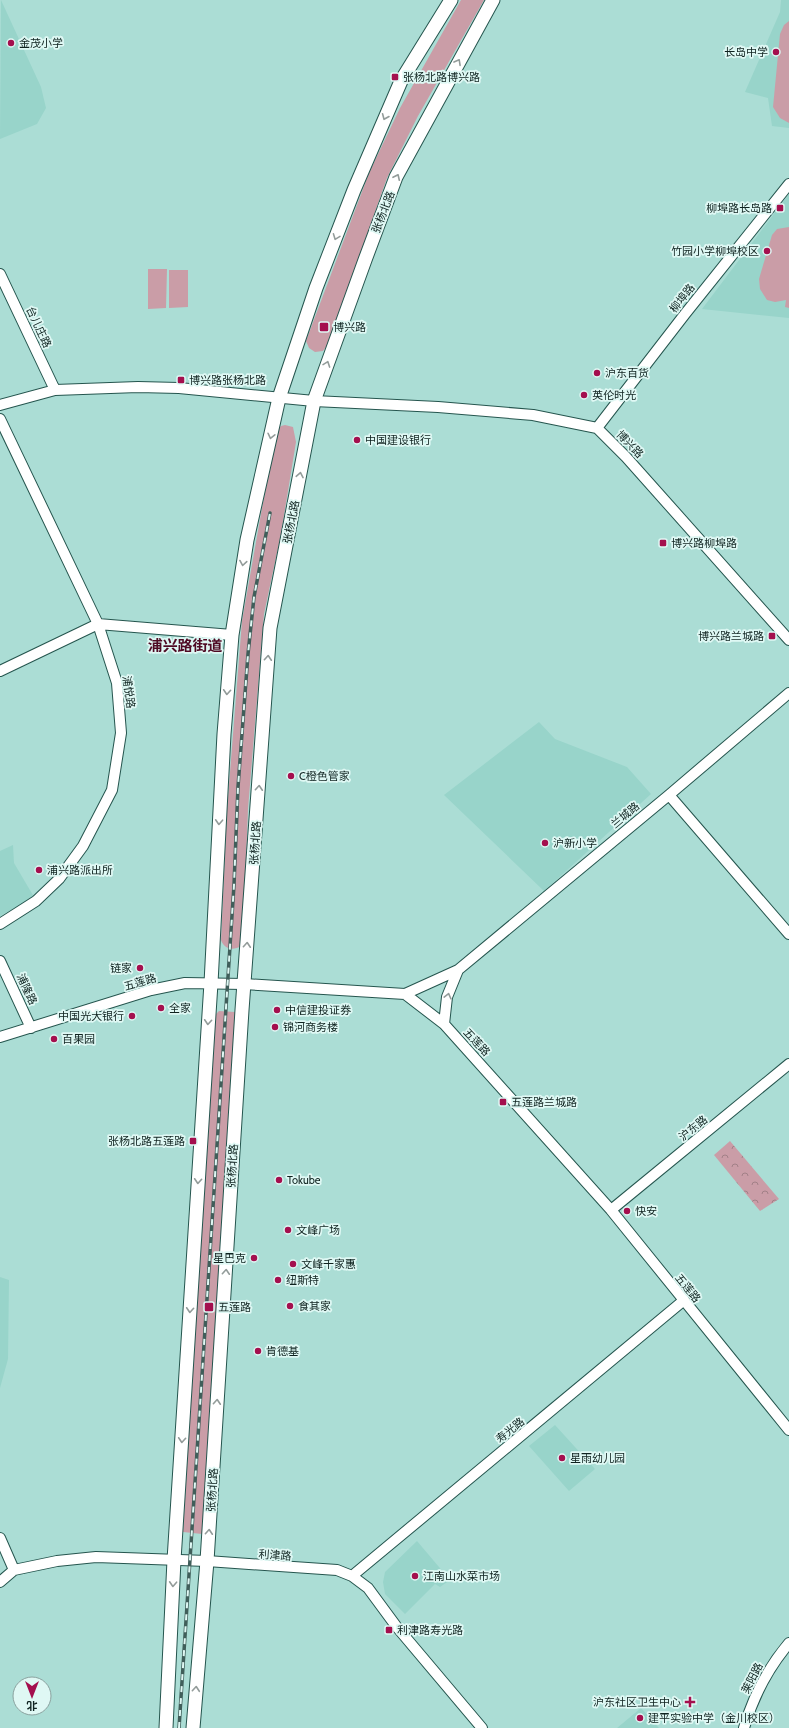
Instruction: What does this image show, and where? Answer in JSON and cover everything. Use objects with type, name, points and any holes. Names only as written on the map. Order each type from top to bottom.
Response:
[{"type":"main road","points":[[166,1728],[174,1560],[211,983],[224,734],[232,634],[247,540],[280,398],[316,288],[354,190],[398,88],[451,0]]},
{"type":"main road","name":"张杨北路","points":[[193,1728],[207,1561],[244,984],[270,628],[314,401],[396,177],[493,0]]},
{"type":"street","name":"柳埠路","points":[[597,428],[685,314],[789,184]]},
{"type":"street","name":"台儿庄路","points":[[0,274],[56,390]]},
{"type":"street","points":[[0,405],[56,390],[138,387],[179,388],[314,401],[438,407],[533,415],[597,428]]},
{"type":"street","name":"浦悦路","points":[[0,419],[98,624],[118,683],[121,733],[112,790],[83,846],[59,879],[36,901],[0,924]]},
{"type":"street","name":"博兴路","points":[[597,428],[626,457],[789,640]]},
{"type":"street","points":[[0,671],[98,624],[232,634]]},
{"type":"street","name":"兰城路","points":[[405,994],[458,970],[669,795],[789,693]]},
{"type":"street","points":[[669,795],[789,934]]},
{"type":"street","name":"浦隆路","points":[[0,961],[31,1028]]},
{"type":"street","name":"兰城路","points":[[444,1024],[448,996],[458,970]]},
{"type":"street","name":"五莲路","points":[[0,1037],[151,990],[185,983],[244,984],[405,994],[444,1024],[611,1210],[683,1301],[789,1430]]},
{"type":"street","name":"沪东路","points":[[611,1210],[789,1064]]},
{"type":"street","name":"寿光路","points":[[352,1576],[683,1301]]},
{"type":"street","points":[[0,1538],[14,1570]]},
{"type":"street","name":"利津路","points":[[0,1582],[14,1570],[57,1561],[96,1557],[207,1561],[337,1570],[352,1576],[368,1588],[396,1626],[482,1728]]},
{"type":"street","name":"莱阳路","points":[[744,1728],[750,1707],[774,1660],[789,1643]]},
{"type":"shaded area","name":"金茂小学","points":[[1,0],[41,87],[46,108],[37,124],[0,139]]},
{"type":"shaded area","name":"长岛中学","points":[[781,0],[789,0],[789,128],[772,126],[768,98],[745,92],[780,12]]},
{"type":"shaded area","name":"竹园小学柳埠校区","points":[[789,194],[789,318],[702,309]]},
{"type":"shaded area","name":"沪新小学","points":[[539,722],[555,739],[627,767],[651,794],[544,891],[444,795]]},
{"type":"shaded area","points":[[13,845],[14,863],[34,897],[0,916],[0,851]]},
{"type":"shaded area","points":[[0,1277],[9,1280],[8,1359],[0,1388]]},
{"type":"shaded area","name":"星雨幼儿园","points":[[555,1425],[595,1469],[569,1491],[529,1446]]},
{"type":"shaded area","name":"江南山水菜市场","points":[[417,1541],[450,1580],[440,1587],[435,1584],[405,1614],[385,1594],[383,1582],[385,1572]]},
{"type":"shaded area","name":"建平实验中学（金川校区）","points":[[641,1708],[659,1728],[617,1728]]},
{"type":"green space","points":[[461,0],[484,0],[418,116],[387,178],[329,343],[323,351],[315,352],[309,348],[306,341],[369,173],[400,108]]},
{"type":"green space","points":[[789,21],[789,123],[780,118],[773,107],[780,34],[784,25]]},
{"type":"green space","points":[[789,227],[789,308],[785,307],[786,300],[775,302],[767,300],[760,289],[759,279],[772,235],[777,229]]},
{"type":"green space","points":[[148,269],[167,269],[166,308],[148,309]]},
{"type":"green space","points":[[169,270],[188,270],[188,307],[169,308]]},
{"type":"green space","points":[[285,425],[293,427],[296,442],[281,534],[264,614],[248,809],[243,939],[241,946],[232,949],[224,945],[221,940],[227,810],[242,621],[277,431],[281,426]]},
{"type":"green space","points":[[219,1011],[235,1012],[237,1017],[202,1534],[183,1532],[215,1015]]},
{"type":"green space","points":[[730,1141],[779,1199],[760,1211],[714,1155]]},
{"type":"railway","points":[[179,1728],[234,885],[238,787],[254,597],[270,513]]},
{"type":"place","name":"金茂小学","points":[[11,43]]},
{"type":"place","name":"长岛中学","points":[[776,52]]},
{"type":"place","name":"张杨北路博兴路","points":[[395,77]]},
{"type":"place","name":"柳埠路长岛路","points":[[780,208]]},
{"type":"place","name":"竹园小学柳埠校区","points":[[767,251]]},
{"type":"place","name":"博兴路","points":[[324,327]]},
{"type":"place","name":"沪东百货","points":[[597,373]]},
{"type":"place","name":"博兴路张杨北路","points":[[181,380]]},
{"type":"place","name":"英伦时光","points":[[584,395]]},
{"type":"place","name":"中国建设银行","points":[[357,440]]},
{"type":"place","name":"博兴路柳埠路","points":[[663,543]]},
{"type":"place","name":"博兴路兰城路","points":[[772,636]]},
{"type":"place","name":"C橙色管家","points":[[291,776]]},
{"type":"place","name":"沪新小学","points":[[545,843]]},
{"type":"place","name":"浦兴路派出所","points":[[39,870]]},
{"type":"place","name":"链家","points":[[140,968]]},
{"type":"place","name":"全家","points":[[161,1008]]},
{"type":"place","name":"中信建投证券","points":[[277,1010]]},
{"type":"place","name":"中国光大银行","points":[[132,1016]]},
{"type":"place","name":"锦河商务楼","points":[[275,1027]]},
{"type":"place","name":"百果园","points":[[54,1039]]},
{"type":"place","name":"五莲路兰城路","points":[[503,1102]]},
{"type":"place","name":"张杨北路五莲路","points":[[193,1141]]},
{"type":"place","name":"Tokube","points":[[279,1180]]},
{"type":"place","name":"快安","points":[[627,1211]]},
{"type":"place","name":"文峰广场","points":[[288,1230]]},
{"type":"place","name":"星巴克","points":[[254,1258]]},
{"type":"place","name":"文峰千家惠","points":[[293,1264]]},
{"type":"place","name":"纽斯特","points":[[278,1280]]},
{"type":"place","name":"食其家","points":[[290,1306]]},
{"type":"place","name":"五莲路","points":[[209,1307]]},
{"type":"place","name":"肯德基","points":[[258,1351]]},
{"type":"place","name":"星雨幼儿园","points":[[562,1458]]},
{"type":"place","name":"江南山水菜市场","points":[[415,1576]]},
{"type":"place","name":"利津路寿光路","points":[[389,1630]]},
{"type":"place","name":"沪东社区卫生中心","points":[[690,1702]]},
{"type":"place","name":"建平实验中学（金川校区）","points":[[640,1718]]},
{"type":"district","name":"浦兴路街道","points":[[185,646]]}]
